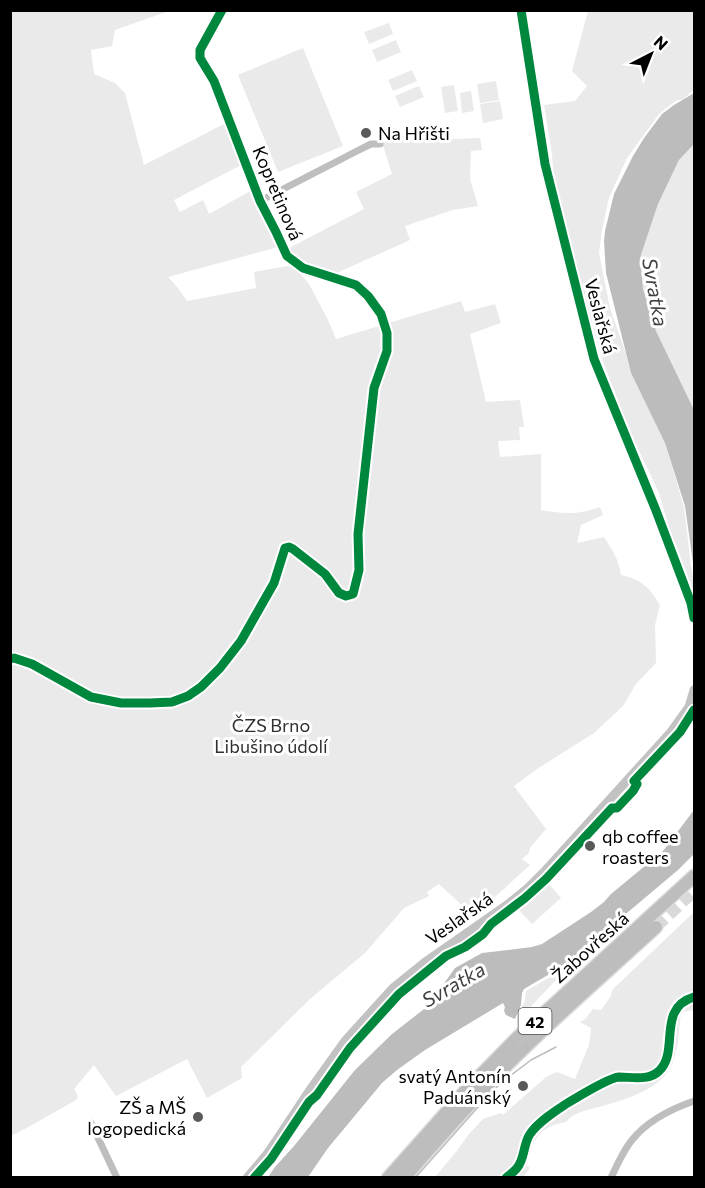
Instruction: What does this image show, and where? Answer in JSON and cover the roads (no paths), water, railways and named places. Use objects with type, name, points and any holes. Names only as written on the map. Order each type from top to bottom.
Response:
[{"type":"highway","name":"Žabovřeská","points":[[388,1178],[468,1088],[516,1039],[694,876]]},
{"type":"highway","name":"Žabovřeská","points":[[404,1178],[477,1095],[516,1056],[656,927]]},
{"type":"street","name":"Kopretinová","points":[[222,10],[200,50],[200,58],[214,81],[261,201],[287,256],[303,268],[356,285],[368,296],[381,314],[387,333],[387,351],[374,388],[358,534],[359,570],[353,594]]},
{"type":"street","name":"Veslařská","points":[[522,10],[545,164],[594,359],[658,517],[691,603],[694,618]]},
{"type":"street","points":[[261,201],[371,144],[380,144]]},
{"type":"street","name":"Veslařská","points":[[247,1178],[268,1153],[345,1041],[393,988],[424,963],[507,906],[536,880],[671,732],[688,707],[694,690]]},
{"type":"street","points":[[611,1178],[630,1142],[643,1128],[660,1116],[694,1100]]},
{"type":"street","points":[[91,1124],[117,1178]]},
{"type":"water","points":[[694,93],[694,144],[679,160],[658,204],[640,258],[643,289],[656,331],[694,410],[694,570],[685,506],[665,443],[631,373],[606,273],[604,241],[614,194],[633,156],[662,114]]},
{"type":"water","name":"Svratka","points":[[694,810],[694,854],[577,958],[524,989],[515,1019],[506,1015],[503,1003],[425,1050],[382,1083],[328,1148],[308,1177],[268,1177],[355,1070],[392,1034],[428,1006],[455,968],[482,953],[542,944],[591,912],[663,851]]},
{"type":"tunnel","points":[[656,927],[694,891]]},
{"type":"tram line","points":[[415,1178],[502,1082],[531,1060],[556,1047]]},
{"type":"place","name":"Na Hřišti","points":[[366,133]]},
{"type":"place","name":"qb coffee roasters","points":[[590,846]]},
{"type":"place","name":"svatý Antonín Paduánský","points":[[523,1086]]},
{"type":"place","name":"ZŠ a MŠ logopedická","points":[[198,1117]]},
{"type":"park label","name":"ČZS Brno Libušino údolí","points":[[271,735]]}]
